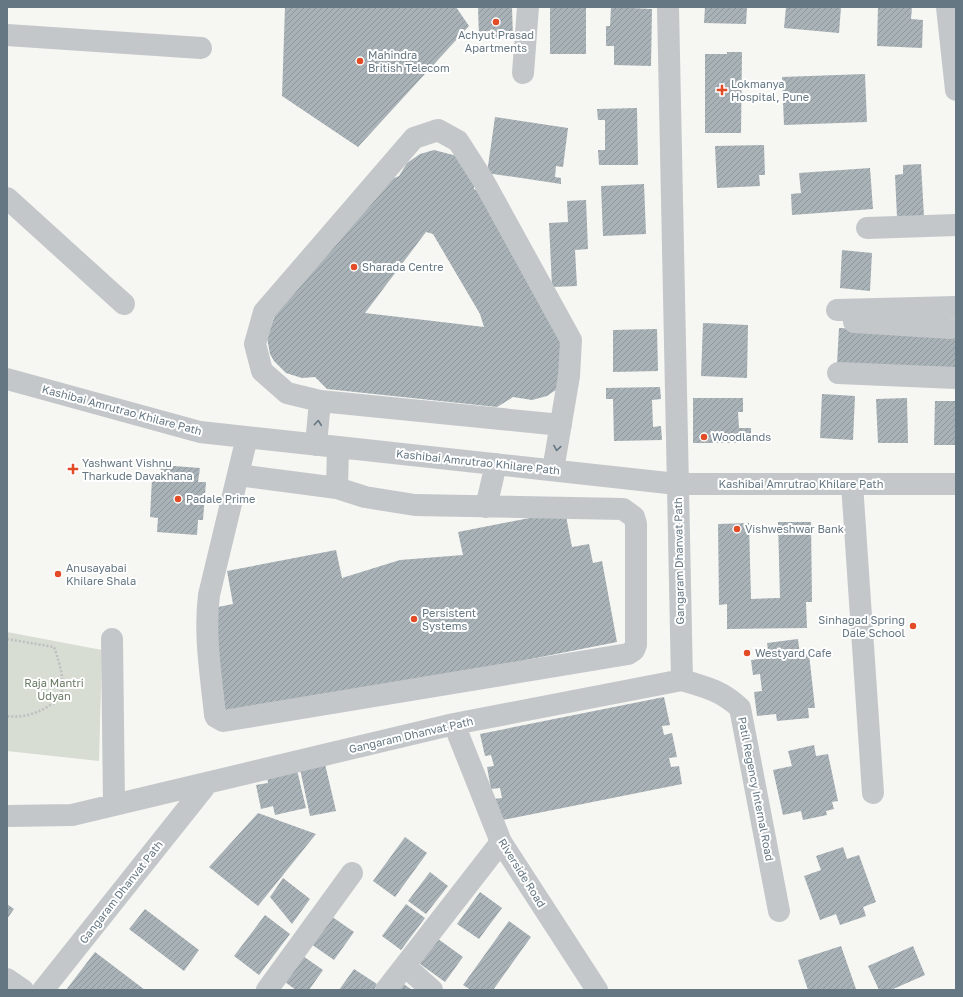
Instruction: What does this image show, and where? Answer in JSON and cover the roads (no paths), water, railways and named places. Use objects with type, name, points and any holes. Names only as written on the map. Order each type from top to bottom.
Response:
[{"type":"street","points":[[523,73],[528,7]]},
{"type":"street","name":"Gangaram Dhanvat Path","points":[[44,990],[207,784],[454,724],[682,680],[668,7]]},
{"type":"street","points":[[947,7],[956,90]]},
{"type":"street","points":[[7,35],[201,48]]},
{"type":"street","points":[[553,470],[561,425],[569,376],[571,340],[483,180],[458,141],[438,130],[414,138],[264,312],[255,344],[262,371],[287,393],[320,401],[561,425]]},
{"type":"street","points":[[7,198],[124,304]]},
{"type":"street","points":[[867,228],[956,225]]},
{"type":"street","points":[[835,316],[926,317],[956,307]]},
{"type":"street","points":[[926,317],[951,328]]},
{"type":"street","points":[[838,373],[956,378]]},
{"type":"street","name":"Kashibai Amrutrao Khilare Path","points":[[7,379],[200,432],[316,445],[678,484],[956,484]]},
{"type":"street","points":[[316,445],[320,401]]},
{"type":"street","points":[[238,475],[337,488],[365,497],[415,505],[623,509],[634,517],[636,524],[637,640],[634,650],[628,654],[223,721],[219,720],[215,715],[207,628],[207,610],[209,595],[247,437]]},
{"type":"street","points":[[337,488],[338,447]]},
{"type":"street","points":[[486,507],[496,464]]},
{"type":"street","points":[[852,484],[873,793]]},
{"type":"street","points":[[112,639],[114,805]]},
{"type":"street","name":"Patil Regency Internal Road","points":[[682,680],[715,690],[729,697],[740,708],[779,911]]},
{"type":"street","name":"Riverside Road","points":[[454,724],[501,842],[598,990]]},
{"type":"street","points":[[7,816],[72,815],[207,784]]},
{"type":"street","points":[[386,990],[501,842]]},
{"type":"street","points":[[267,990],[352,873]]},
{"type":"street","points":[[405,966],[432,990]]},
{"type":"street","points":[[7,978],[22,990]]},
{"type":"place","name":"Achyut Prasad Apartments","points":[[496,22]]},
{"type":"place","name":"Mahindra British Telecom","points":[[360,61]]},
{"type":"place","name":"Lokmanya Hospital, Pune","points":[[722,90]]},
{"type":"place","name":"Sharada Centre","points":[[354,267]]},
{"type":"place","name":"Woodlands","points":[[704,437]]},
{"type":"place","name":"Yashwant Vishnu Tharkude Davakhana","points":[[73,469]]},
{"type":"place","name":"Padale Prime","points":[[178,499]]},
{"type":"place","name":"Vishweshwar Bank","points":[[737,529]]},
{"type":"place","name":"Anusayabai Khilare Shala","points":[[58,574]]},
{"type":"place","name":"Persistent Systems","points":[[414,619]]},
{"type":"place","name":"Sinhagad Spring Dale School","points":[[913,626]]},
{"type":"place","name":"Westyard Cafe","points":[[747,653]]},
{"type":"park label","name":"Raja Mantri Udyan","points":[[54,689]]}]
